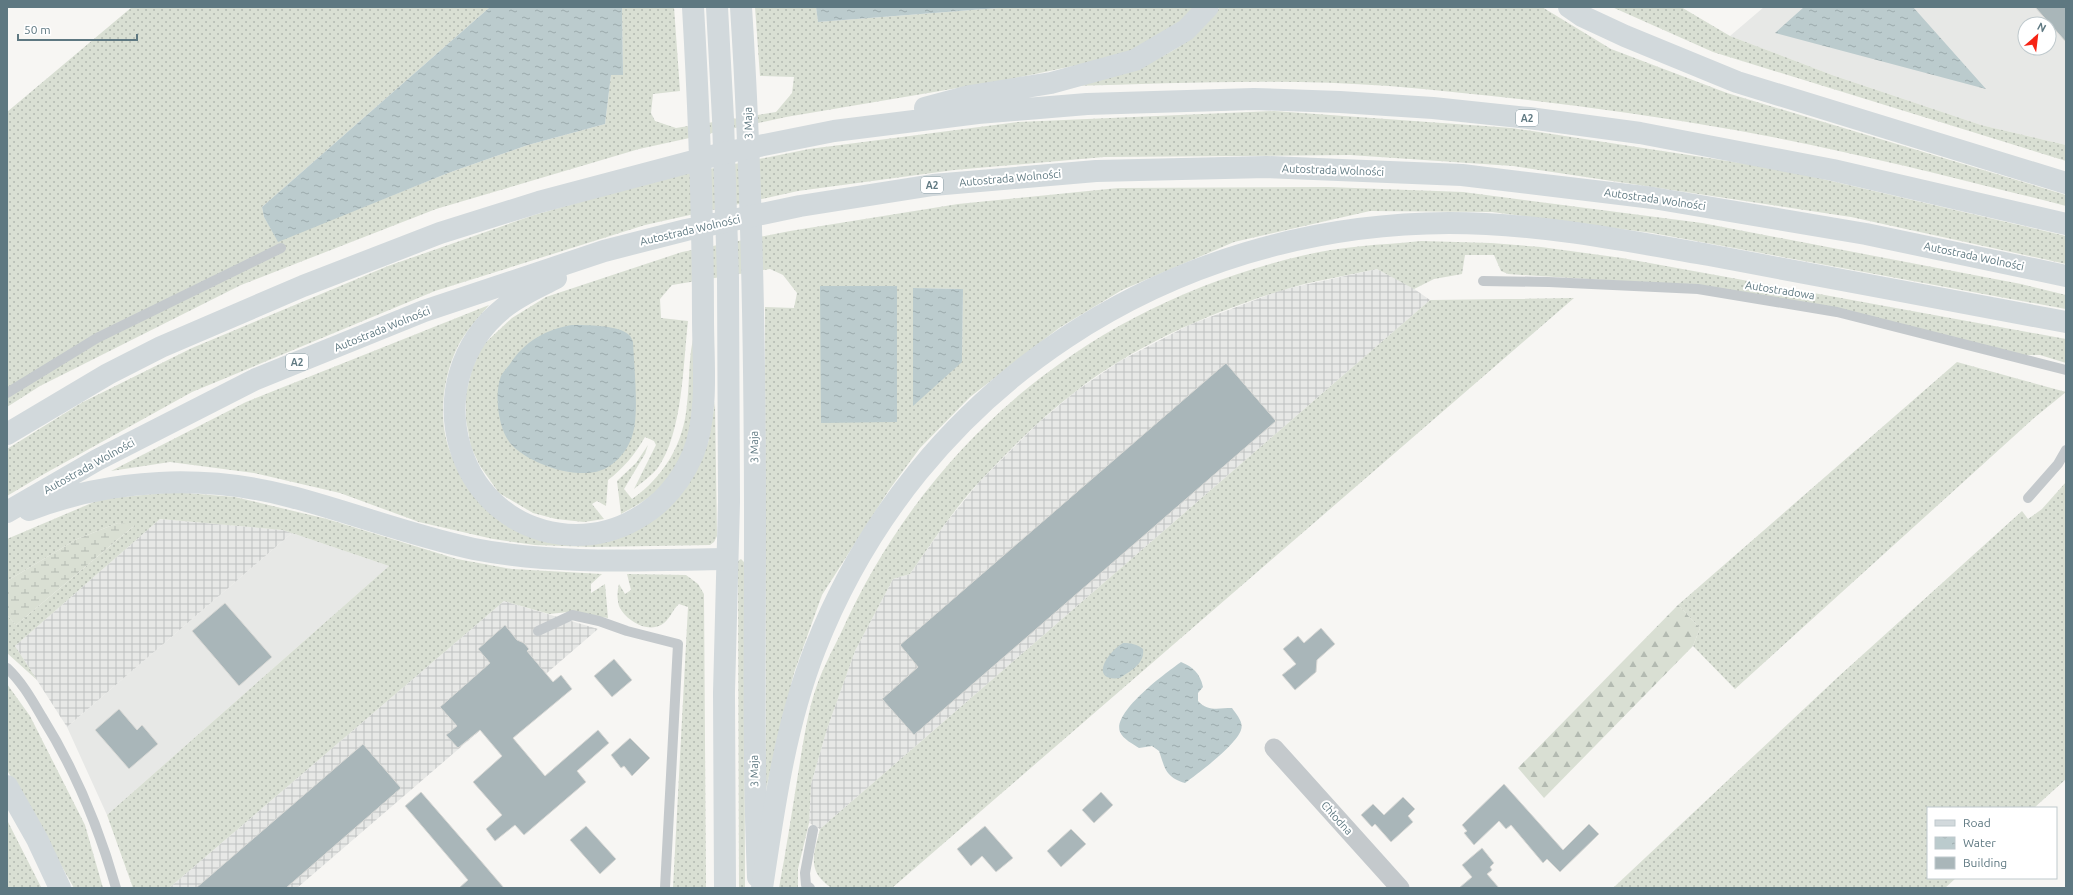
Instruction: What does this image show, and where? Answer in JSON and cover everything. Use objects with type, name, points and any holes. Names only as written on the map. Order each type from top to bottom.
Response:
[{"type":"main road","points":[[604,251],[505,307],[473,342],[459,370],[456,384],[454,419],[457,442],[477,482],[503,509],[518,520],[545,531],[588,535],[618,529],[644,515],[666,497],[681,476],[692,454],[700,423],[703,376],[700,123],[693,7]]},
{"type":"main road","points":[[716,7],[723,119],[728,278],[729,502],[724,693],[725,888]]},
{"type":"main road","name":"3 Maja","points":[[741,7],[748,114],[752,273],[755,523],[754,789],[758,888]]},
{"type":"main road","points":[[834,131],[970,96],[1051,83],[1135,60],[1186,30],[1208,7]]},
{"type":"main road","points":[[1569,7],[1582,16],[1625,36],[1737,82],[2066,183]]},
{"type":"main road","name":"A2","points":[[7,434],[108,374],[161,347],[303,286],[440,233],[539,202],[724,153],[834,131],[978,113],[1087,104],[1157,101],[1262,100],[1432,108],[1529,118],[1648,134],[1833,170],[2066,224]]},
{"type":"main road","name":"Autostrada Wolności","points":[[7,512],[97,460],[256,379],[424,311],[604,251],[686,230],[800,206],[933,185],[1096,171],[1267,167],[1462,174],[1653,198],[1874,236],[2066,276]]},
{"type":"main road","points":[[762,888],[784,753],[797,700],[815,650],[842,590],[892,506],[956,429],[1003,385],[1056,344],[1106,312],[1156,286],[1209,265],[1263,247],[1313,236],[1379,226],[1465,224],[1513,226],[1609,238],[1834,278],[2066,322]]},
{"type":"main road","points":[[7,518],[42,504],[106,488],[161,482],[233,484],[291,496],[443,541],[505,554],[596,560],[727,559]]},
{"type":"main road","points":[[727,559],[738,542],[755,523]]},
{"type":"main road","points":[[7,786],[37,839],[60,888]]},
{"type":"street","name":"Chłodna","points":[[1274,748],[1400,888]]},
{"type":"lane","points":[[7,393],[97,338],[281,248]]},
{"type":"lane","name":"Autostradowa","points":[[1483,281],[1549,282],[1698,289],[1837,312],[2066,370]]},
{"type":"lane","points":[[2028,498],[2058,464],[2066,450]]},
{"type":"lane","points":[[538,631],[572,616],[599,621],[627,631],[678,644],[665,888]]},
{"type":"lane","points":[[7,668],[18,678],[58,743],[86,800],[116,888]]},
{"type":"lane","points":[[810,888],[806,885],[805,873],[813,830]]},
{"type":"shaded area","points":[[1764,7],[2066,7],[2066,145],[1981,125],[1832,75],[1730,36]]},
{"type":"shaded area","points":[[1377,269],[1410,286],[1430,300],[820,829],[809,823],[811,784],[827,729],[855,651],[893,579],[910,574],[945,524],[980,481],[1037,424],[1076,391],[1120,361],[1189,325],[1281,290]]},
{"type":"shaded area","points":[[160,519],[283,530],[292,533],[67,727],[15,646]]},
{"type":"shaded area","points":[[292,533],[389,566],[107,815],[67,727]]},
{"type":"shaded area","points":[[504,601],[598,629],[297,888],[169,888]]},
{"type":"green space","points":[[132,7],[490,7],[262,207],[264,217],[278,241],[448,173],[528,145],[605,124],[611,75],[623,75],[622,7],[674,7],[680,91],[653,94],[651,113],[655,121],[676,128],[776,112],[792,93],[794,77],[760,76],[755,7],[816,7],[818,22],[1011,7],[1195,7],[1166,35],[1116,57],[1011,79],[786,117],[639,149],[436,209],[241,285],[40,386],[7,407],[7,112]]},
{"type":"green space","points":[[1220,7],[1542,7],[1611,49],[1727,93],[2066,195],[2066,206],[1818,146],[1735,130],[1562,104],[1389,86],[1309,82],[1229,82],[1070,86],[1113,75],[1153,61],[1172,51],[1189,40],[1205,25]]},
{"type":"green space","points":[[1612,7],[1681,7],[1730,36],[1832,75],[1981,125],[2066,145],[2066,161],[1713,52]]},
{"type":"green space","points":[[1274,111],[1512,128],[1780,169],[2066,236],[2066,264],[1851,217],[1513,166],[1350,155],[1104,157],[954,170],[798,191],[645,225],[435,291],[192,392],[7,496],[7,449],[83,402],[192,348],[388,266],[534,215],[665,178],[809,149],[1018,122]]},
{"type":"green space","points":[[1328,187],[1463,192],[1702,223],[2021,284],[2066,295],[2066,309],[1652,233],[1492,212],[1370,211],[1234,242],[1122,290],[1059,328],[970,397],[920,448],[889,490],[822,595],[794,673],[766,789],[765,307],[794,308],[797,293],[783,275],[770,269],[672,285],[660,299],[661,318],[688,321],[683,377],[677,418],[666,454],[657,469],[649,477],[634,489],[656,445],[654,441],[645,437],[629,460],[608,480],[606,506],[597,501],[592,504],[604,519],[584,522],[556,519],[533,513],[499,493],[480,466],[471,447],[466,420],[466,394],[472,369],[483,345],[512,318],[546,297],[682,252],[790,231],[958,204],[1118,188]],"holes":[[[913,288],[963,289],[962,362]],[[608,467],[589,472],[563,471]]]},
{"type":"green space","points":[[1421,241],[1491,243],[1541,247],[1622,258],[2066,339],[2066,363],[2040,355],[2018,355],[1698,286],[1508,274],[1501,271],[1494,255],[1465,255],[1462,274],[1434,279],[1414,289],[1377,269],[1292,287],[1199,321],[1147,345],[1122,360],[1098,375],[1050,412],[992,468],[971,491],[910,574],[893,579],[855,651],[827,729],[811,784],[809,823],[798,869],[798,888],[779,888],[806,729],[817,685],[822,672],[877,564],[920,500],[969,441],[1025,390],[1086,346],[1153,308],[1225,278],[1301,256],[1346,248]]},
{"type":"green space","points":[[1574,298],[892,888],[833,888],[826,884],[818,875],[815,869],[814,856],[820,829],[1430,300]]},
{"type":"green space","points":[[489,305],[465,335],[452,359],[445,389],[443,421],[445,436],[450,451],[460,471],[502,520],[616,537],[708,443],[715,402],[717,536],[714,542],[710,545],[593,547],[535,545],[493,539],[419,522],[340,493],[254,473],[170,462],[111,471],[246,402]]},
{"type":"green space","points":[[695,331],[695,373],[692,418],[680,460],[670,478],[655,493],[643,502],[621,514],[617,481],[636,463],[648,445],[645,454],[624,489],[632,499],[663,470],[677,445],[685,418],[691,349]]},
{"type":"green space","points":[[1957,362],[2066,392],[2034,418],[1735,689],[1693,646],[1700,628],[1678,605]]},
{"type":"green space","points":[[2066,482],[2066,779],[2035,807],[1927,807],[1927,879],[1955,879],[1945,888],[1613,888],[1838,677],[2022,511],[2028,519],[2042,509]]},
{"type":"green space","points":[[174,492],[235,497],[327,519],[457,559],[512,569],[602,574],[591,584],[591,593],[605,584],[608,618],[568,612],[549,614],[504,601],[169,888],[133,888],[107,815],[389,566],[283,530],[160,519],[15,646],[37,680],[7,653],[7,615],[16,625],[134,526],[118,523],[77,539],[7,581],[7,539],[101,499]]},
{"type":"green space","points":[[118,523],[135,525],[16,625],[7,615],[7,581],[77,539]]},
{"type":"green space","points":[[741,559],[744,562],[745,888],[739,888],[738,561]]},
{"type":"green space","points":[[627,574],[686,575],[698,584],[704,594],[706,888],[673,888],[688,607],[679,604],[664,623],[655,627],[637,624],[626,616],[618,603],[619,584],[625,594],[631,590]]},
{"type":"green space","points":[[1678,605],[1700,628],[1693,646],[1544,798],[1518,768]]},
{"type":"green space","points":[[7,684],[30,716],[85,825],[103,888],[74,888],[7,770]]},
{"type":"green space","points":[[7,820],[41,887],[42,888],[7,888]]},
{"type":"water","points":[[490,7],[622,7],[623,75],[611,75],[605,124],[528,145],[448,173],[278,242],[264,217],[262,207]]},
{"type":"water","points":[[816,7],[1011,7],[818,22]]},
{"type":"water","points":[[1804,7],[1913,7],[1986,89],[1775,33]]},
{"type":"water","points":[[820,286],[897,286],[897,422],[821,423]]},
{"type":"water","points":[[913,288],[963,289],[962,362],[913,406]]},
{"type":"water","points":[[572,325],[601,326],[617,329],[628,334],[633,342],[636,414],[630,443],[620,457],[608,467],[585,473],[557,469],[530,458],[519,451],[506,437],[498,411],[498,392],[501,376],[522,349],[545,333]]},
{"type":"water","points":[[1123,643],[1134,644],[1143,649],[1142,659],[1132,670],[1120,678],[1105,676],[1103,671],[1106,660],[1111,653]]},
{"type":"water","points":[[1181,662],[1192,668],[1200,678],[1203,687],[1198,693],[1198,701],[1210,708],[1232,708],[1239,718],[1242,727],[1238,736],[1225,751],[1185,783],[1178,781],[1170,775],[1165,767],[1159,751],[1152,746],[1139,748],[1121,735],[1120,732],[1120,724],[1124,714],[1132,704],[1153,683]]},
{"type":"building","points":[[2035,7],[2066,7],[2066,42],[2057,32],[2057,16],[2043,16]]},
{"type":"building","points":[[1226,363],[1276,421],[914,735],[882,699],[918,667],[900,645]]},
{"type":"building","points":[[225,603],[272,657],[239,686],[192,631]]},
{"type":"building","points":[[505,625],[517,640],[524,643],[529,649],[527,651],[553,682],[561,675],[572,689],[513,738],[545,776],[598,730],[609,743],[577,771],[586,782],[524,835],[515,825],[495,841],[486,829],[502,815],[473,782],[502,756],[480,730],[458,748],[446,735],[457,726],[440,707],[490,663],[478,649]]},
{"type":"building","points":[[1321,628],[1335,644],[1317,660],[1316,672],[1295,690],[1282,675],[1296,664],[1283,649],[1298,636],[1304,643]]},
{"type":"building","points":[[614,659],[632,680],[612,697],[594,676]]},
{"type":"building","points":[[119,709],[137,730],[142,725],[158,744],[129,769],[95,730]]},
{"type":"building","points":[[630,738],[650,758],[632,776],[624,766],[621,768],[611,755]]},
{"type":"building","points":[[363,744],[401,788],[286,888],[196,888]]},
{"type":"building","points":[[1504,784],[1563,850],[1589,824],[1599,834],[1560,872],[1547,859],[1543,863],[1511,825],[1506,829],[1499,821],[1474,845],[1464,833],[1467,831],[1462,825]]},
{"type":"building","points":[[421,792],[504,888],[459,888],[468,880],[405,806]]},
{"type":"building","points":[[1101,792],[1113,805],[1094,823],[1082,810]]},
{"type":"building","points":[[1403,797],[1415,809],[1408,816],[1413,822],[1391,842],[1375,824],[1372,827],[1361,815],[1373,804],[1384,815]]},
{"type":"building","points":[[586,826],[616,859],[600,874],[570,840]]},
{"type":"building","points":[[985,826],[1013,858],[996,872],[982,856],[971,866],[957,849]]},
{"type":"building","points":[[1071,829],[1086,844],[1061,867],[1047,851]]},
{"type":"building","points":[[1482,848],[1494,863],[1490,867],[1492,870],[1487,874],[1499,888],[1459,888],[1472,877],[1462,865]]}]
